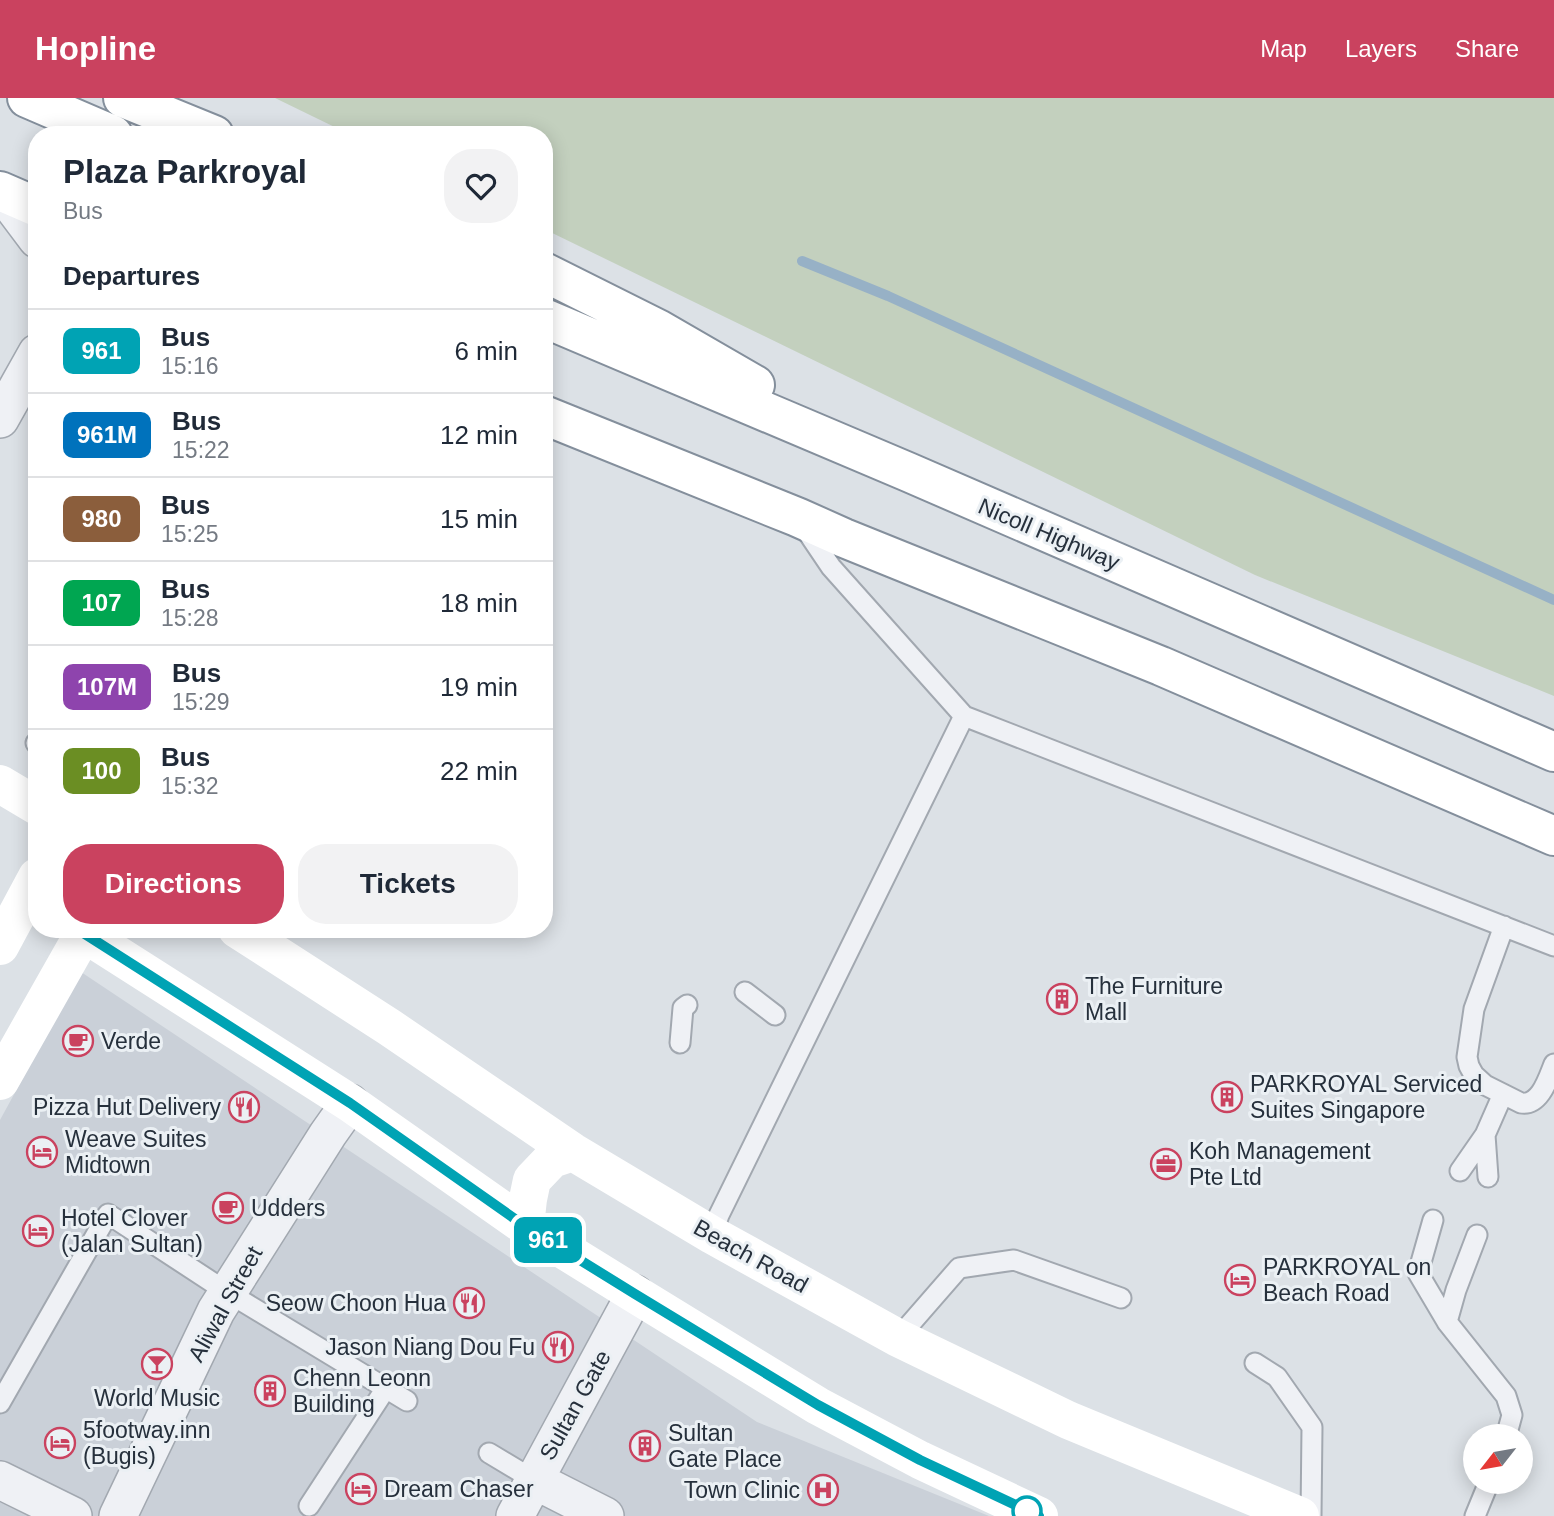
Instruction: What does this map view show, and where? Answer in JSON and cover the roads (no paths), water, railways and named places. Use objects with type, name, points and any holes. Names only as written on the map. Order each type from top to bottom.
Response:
[{"type":"main road","points":[[27,98],[92,126]]},
{"type":"main road","points":[[123,98],[192,126]]},
{"type":"main road","points":[[0,191],[28,203]]},
{"type":"main road","points":[[553,276],[658,329],[908,472]]},
{"type":"main road","name":"Nicoll Highway","points":[[553,322],[908,472],[1554,752]]},
{"type":"main road","points":[[553,419],[1161,666],[1554,836]]},
{"type":"main road","points":[[0,784],[28,801]]},
{"type":"main road","points":[[0,946],[25,891]]},
{"type":"main road","points":[[0,1081],[79,938]]},
{"type":"main road","points":[[94,938],[350,1103],[525,1226],[635,1294],[818,1405],[1027,1514]]},
{"type":"main road","name":"Beach Road","points":[[251,938],[390,1027],[573,1152],[712,1235],[898,1338],[1068,1420],[1300,1516]]},
{"type":"main road","points":[[525,1226],[532,1180],[552,1159],[573,1152]]},
{"type":"street","points":[[0,197],[13,206],[28,227]]},
{"type":"street","points":[[0,419],[28,369]]},
{"type":"street","name":"Aliwal Street","points":[[118,1516],[216,1311],[350,1103]]},
{"type":"street","name":"Sultan Gate","points":[[515,1516],[635,1294]]},
{"type":"street","points":[[0,1480],[73,1516]]},
{"type":"street","points":[[534,1480],[605,1516]]},
{"type":"lane","points":[[797,517],[831,567],[964,716],[1554,946]]},
{"type":"lane","points":[[712,1235],[725,1202],[964,716]]},
{"type":"lane","points":[[1504,926],[1474,1009],[1467,1057],[1469,1066],[1485,1085],[1521,1103],[1532,1103],[1553,1071]]},
{"type":"lane","points":[[745,992],[775,1015]]},
{"type":"lane","points":[[680,1043],[683,1008],[687,1005]]},
{"type":"lane","points":[[1460,1171],[1485,1135],[1503,1094]]},
{"type":"lane","points":[[1485,1135],[1488,1177]]},
{"type":"lane","points":[[0,1403],[108,1214],[227,1292],[407,1401]]},
{"type":"lane","points":[[1433,1220],[1418,1273],[1447,1322],[1506,1396],[1512,1415],[1510,1424]]},
{"type":"lane","points":[[1447,1322],[1455,1290],[1478,1235]]},
{"type":"lane","points":[[898,1338],[959,1268],[1014,1260],[1121,1298]]},
{"type":"lane","points":[[1255,1363],[1277,1377],[1312,1427],[1311,1516]]},
{"type":"lane","points":[[309,1506],[386,1388]]},
{"type":"lane","points":[[489,1453],[534,1480]]},
{"type":"lane","points":[[1475,1516],[1484,1494]]},
{"type":"waterway","points":[[802,261],[888,296],[1554,600]]},
{"type":"place","name":"The Furniture Mall","points":[[1062,999]]},
{"type":"place","name":"Verde","points":[[78,1041]]},
{"type":"place","name":"PARKROYAL Serviced Suites Singapore","points":[[1227,1097]]},
{"type":"place","name":"Pizza Hut Delivery","points":[[244,1107]]},
{"type":"place","name":"Weave Suites Midtown","points":[[42,1152]]},
{"type":"place","name":"Koh Management Pte Ltd","points":[[1166,1164]]},
{"type":"place","name":"Udders","points":[[228,1208]]},
{"type":"place","name":"Hotel Clover (Jalan Sultan)","points":[[38,1231]]},
{"type":"place","name":"PARKROYAL on Beach Road","points":[[1240,1280]]},
{"type":"place","name":"Seow Choon Hua","points":[[469,1303]]},
{"type":"place","name":"Jason Niang Dou Fu","points":[[558,1347]]},
{"type":"place","name":"World Music","points":[[157,1364]]},
{"type":"place","name":"Chenn Leonn Building","points":[[270,1391]]},
{"type":"place","name":"5footway.inn (Bugis)","points":[[60,1443]]},
{"type":"place","name":"Sultan Gate Place","points":[[645,1446]]},
{"type":"place","name":"Dream Chaser","points":[[361,1489]]},
{"type":"place","name":"Town Clinic","points":[[823,1490]]}]
